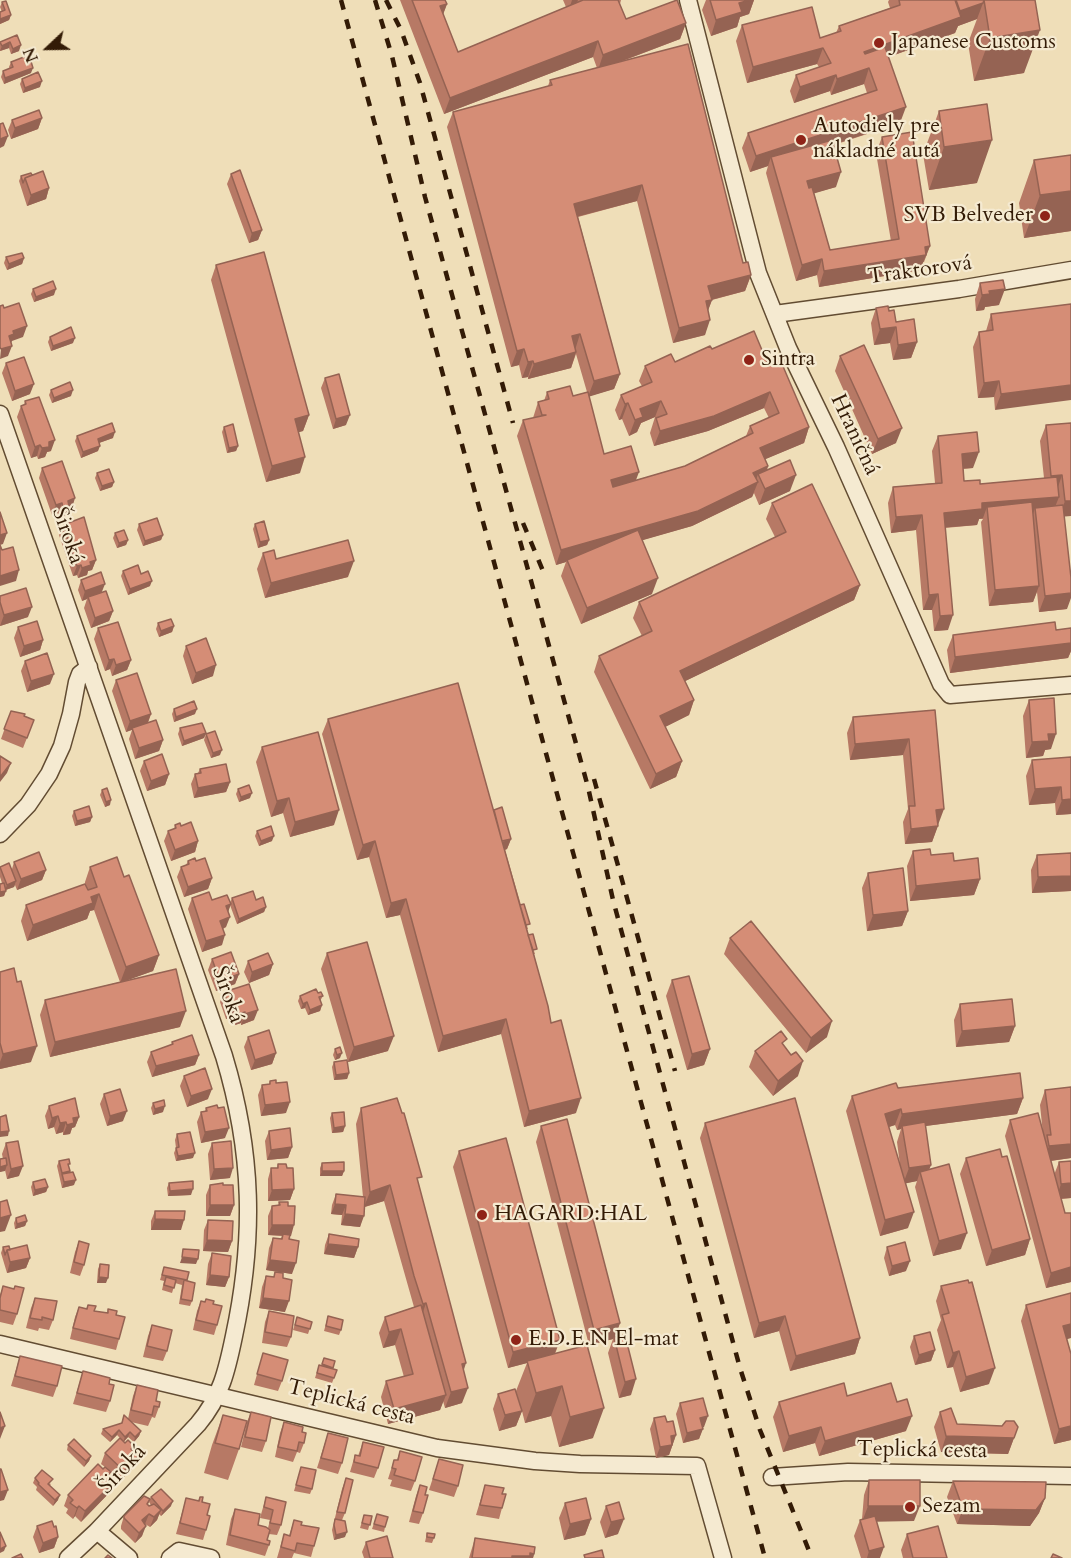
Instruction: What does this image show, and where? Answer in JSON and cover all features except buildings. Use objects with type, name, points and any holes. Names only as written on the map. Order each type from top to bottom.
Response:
[{"type":"street","name":"Hraničná","points":[[688,0],[758,273],[788,348],[836,447],[941,684],[950,695],[1071,685]]},
{"type":"street","name":"Traktorová","points":[[775,314],[959,289],[1071,270]]},
{"type":"street","name":"Široká","points":[[0,414],[224,1056],[242,1126],[248,1189],[247,1248],[237,1322],[219,1394],[210,1410],[198,1424],[68,1558]]},
{"type":"street","points":[[0,834],[28,805],[49,774],[62,746],[77,682],[80,674],[89,667]]},
{"type":"street","name":"Teplická cesta","points":[[0,1344],[219,1394],[437,1448],[486,1456],[580,1464],[697,1466],[723,1558]]},
{"type":"street","name":"Teplická cesta","points":[[772,1477],[848,1472],[1071,1476]]},
{"type":"street","points":[[97,1530],[129,1558]]},
{"type":"street","points":[[170,1558],[179,1551],[211,1558]]},
{"type":"railway","points":[[341,0],[765,1558]]},
{"type":"railway","points":[[375,0],[392,56],[425,197],[588,787],[613,900],[740,1368],[760,1430],[812,1558]]},
{"type":"railway","points":[[386,0],[401,30],[420,83],[513,423]]},
{"type":"railway","points":[[523,523],[543,571]]},
{"type":"railway","points":[[594,779],[675,1071]]},
{"type":"place","name":"Japanese Customs","points":[[879,43]]},
{"type":"place","name":"Autodiely pre nákladné autá","points":[[801,140]]},
{"type":"place","name":"SVB Belveder","points":[[1045,216]]},
{"type":"place","name":"Sintra","points":[[749,360]]},
{"type":"place","name":"HAGARD:HAL","points":[[482,1215]]},
{"type":"place","name":"E.D.E.N El-mat","points":[[516,1340]]},
{"type":"place","name":"Sezam","points":[[910,1507]]}]
